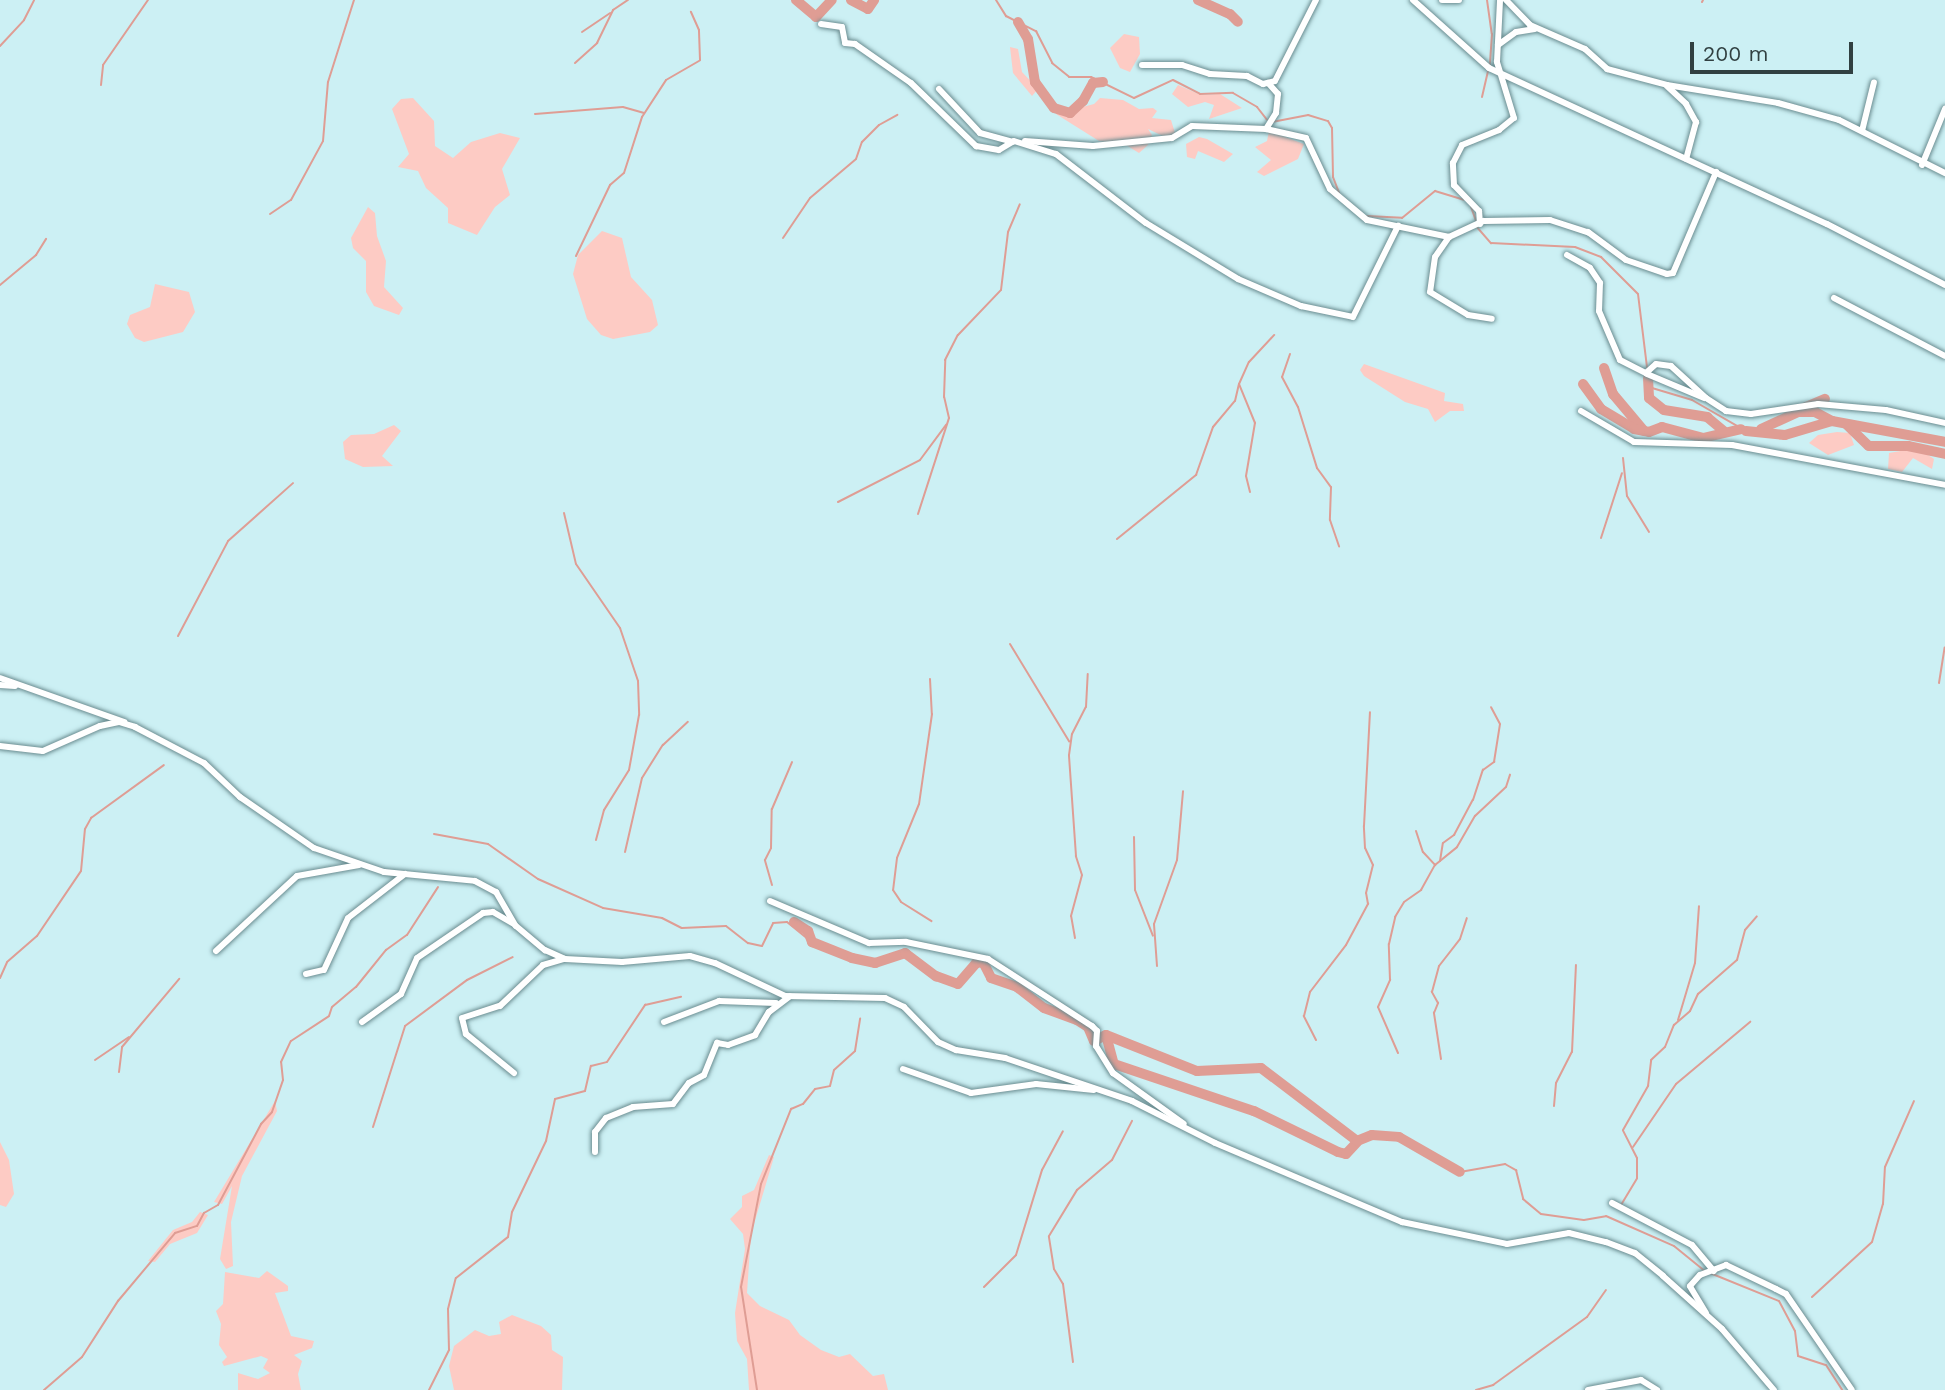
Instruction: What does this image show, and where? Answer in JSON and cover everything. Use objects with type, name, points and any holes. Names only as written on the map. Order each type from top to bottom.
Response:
[{"type":"street","points":[[1142,65],[1182,65],[1268,83],[1275,81],[1316,0]]},
{"type":"street","points":[[1413,0],[1489,68],[1716,172],[1945,285]]},
{"type":"street","points":[[1442,0],[1456,0]]},
{"type":"street","points":[[1480,224],[1479,211],[1454,185],[1452,163],[1462,145],[1499,130],[1514,118],[1498,45],[1500,0]]},
{"type":"street","points":[[1506,0],[1540,29],[1585,49],[1607,69],[1667,85],[1778,103],[1862,131],[1922,164],[1945,173]]},
{"type":"street","points":[[821,24],[842,27],[845,43],[855,44],[911,83],[976,146],[999,150],[1014,141],[1093,146],[1172,138],[1192,126],[1266,129],[1306,138],[1324,182],[1346,207],[1367,220],[1449,237]]},
{"type":"street","points":[[1498,45],[1516,32],[1540,29]]},
{"type":"street","points":[[1862,131],[1874,82]]},
{"type":"street","points":[[1266,129],[1276,113],[1278,94],[1268,83]]},
{"type":"street","points":[[1667,85],[1686,104],[1696,122],[1686,159]]},
{"type":"street","points":[[939,89],[980,133],[1014,141],[1067,160],[1129,212],[1238,279],[1301,306],[1346,317],[1357,312],[1398,226]]},
{"type":"street","points":[[1922,164],[1945,109]]},
{"type":"street","points":[[1492,319],[1468,315],[1430,292],[1435,257],[1449,237],[1480,224],[1550,220],[1588,232],[1626,260],[1667,274],[1673,273],[1716,172]]},
{"type":"street","points":[[1567,255],[1590,268],[1600,282],[1599,311],[1620,360],[1646,373],[1741,414],[1818,404],[1886,410],[1945,424]]},
{"type":"street","points":[[1834,298],[1945,356]]},
{"type":"street","points":[[1646,373],[1656,363],[1671,366],[1706,398]]},
{"type":"street","points":[[1581,411],[1596,415],[1634,442],[1732,445],[1945,485]]},
{"type":"street","points":[[0,678],[135,727],[204,763],[240,797],[314,848],[360,865],[405,874],[475,881],[496,892],[516,926]]},
{"type":"street","points":[[0,685],[27,686]]},
{"type":"street","points":[[0,747],[43,751],[100,726],[119,722],[135,727]]},
{"type":"street","points":[[216,951],[297,876],[360,865]]},
{"type":"street","points":[[306,974],[324,970],[348,918],[405,874]]},
{"type":"street","points":[[769,901],[869,943],[906,943],[988,959],[1092,1026],[1097,1031],[1097,1046],[1113,1073],[1168,1108],[1193,1133]]},
{"type":"street","points":[[362,1022],[401,994],[417,958],[483,913],[493,912],[516,926],[545,950],[565,959]]},
{"type":"street","points":[[514,1073],[466,1034],[463,1018],[500,1006],[543,965],[565,959],[622,962],[690,957],[715,962],[769,991],[790,996],[886,998],[904,1007],[938,1042],[956,1050],[1005,1058],[1106,1091],[1154,1110],[1193,1133],[1402,1222],[1507,1244],[1569,1233],[1606,1242],[1635,1254],[1711,1319],[1774,1390]]},
{"type":"street","points":[[595,1152],[595,1132],[606,1118],[633,1107],[673,1104],[690,1083],[704,1075],[717,1044],[728,1045],[755,1035],[778,1003],[790,996]]},
{"type":"street","points":[[664,1022],[719,1001],[778,1003]]},
{"type":"street","points":[[903,1069],[971,1093],[1046,1083],[1106,1091]]},
{"type":"street","points":[[1612,1203],[1692,1245],[1714,1271]]},
{"type":"street","points":[[1711,1319],[1690,1286],[1700,1275],[1732,1266],[1786,1294],[1852,1390]]},
{"type":"street","points":[[1588,1390],[1641,1380],[1657,1390]]},
{"type":"shaded area","points":[[1124,34],[1139,37],[1140,54],[1130,72],[1120,68],[1110,48]]},
{"type":"shaded area","points":[[1010,47],[1018,49],[1022,72],[1038,89],[1032,96],[1013,73]]},
{"type":"shaded area","points":[[1178,85],[1201,95],[1220,94],[1242,108],[1209,119],[1214,105],[1205,102],[1188,107],[1172,94]]},
{"type":"shaded area","points":[[413,98],[434,121],[435,146],[453,158],[471,142],[500,133],[520,138],[502,169],[510,195],[495,207],[477,235],[448,223],[448,208],[426,188],[418,171],[398,167],[409,154],[392,109],[401,99]]},
{"type":"shaded area","points":[[1100,98],[1123,100],[1139,109],[1153,108],[1157,111],[1152,118],[1171,120],[1175,133],[1167,138],[1148,129],[1152,135],[1148,145],[1139,153],[1126,145],[1099,141],[1056,114],[1094,104]]},
{"type":"shaded area","points":[[1269,131],[1304,144],[1298,159],[1264,176],[1257,172],[1271,160],[1255,147],[1267,141]]},
{"type":"shaded area","points":[[1199,137],[1233,154],[1224,162],[1198,151],[1195,159],[1187,157],[1186,144]]},
{"type":"shaded area","points":[[368,207],[375,213],[377,236],[386,261],[384,287],[403,308],[399,315],[374,306],[366,292],[366,261],[353,248],[351,238]]},
{"type":"shaded area","points":[[602,231],[622,238],[631,277],[652,300],[658,325],[650,332],[613,339],[601,335],[587,319],[573,274],[578,255]]},
{"type":"shaded area","points":[[155,284],[189,292],[195,312],[183,332],[144,342],[135,338],[127,324],[130,315],[150,307]]},
{"type":"shaded area","points":[[1364,364],[1445,393],[1444,401],[1463,404],[1464,411],[1450,411],[1435,422],[1428,409],[1405,402],[1364,376],[1360,370]]},
{"type":"shaded area","points":[[394,425],[401,431],[382,456],[393,466],[363,467],[345,459],[343,442],[351,435],[374,434]]},
{"type":"shaded area","points":[[1850,433],[1854,445],[1828,455],[1809,443],[1818,435]]},
{"type":"shaded area","points":[[1918,448],[1934,459],[1932,469],[1913,458],[1902,472],[1888,469],[1889,453]]},
{"type":"shaded area","points":[[275,1101],[277,1111],[242,1176],[231,1222],[233,1266],[226,1269],[220,1259],[232,1186],[222,1204],[214,1202]]},
{"type":"shaded area","points":[[0,1142],[9,1160],[14,1194],[6,1207],[0,1205]]},
{"type":"shaded area","points":[[769,1155],[774,1157],[751,1234],[747,1293],[760,1306],[789,1320],[800,1335],[821,1350],[839,1357],[850,1354],[873,1376],[884,1374],[888,1390],[749,1390],[747,1359],[737,1341],[735,1313],[745,1249],[743,1234],[730,1219],[742,1207],[742,1196],[754,1190]]},
{"type":"shaded area","points":[[200,1212],[208,1215],[197,1233],[170,1244],[155,1262],[148,1261],[173,1230],[192,1222]]},
{"type":"shaded area","points":[[267,1271],[288,1286],[288,1291],[275,1293],[291,1336],[314,1341],[312,1348],[294,1355],[302,1361],[298,1374],[301,1390],[238,1390],[238,1373],[258,1379],[270,1373],[263,1368],[268,1359],[261,1356],[224,1366],[222,1362],[227,1357],[219,1345],[221,1324],[216,1311],[223,1304],[225,1272],[259,1278]]},
{"type":"shaded area","points":[[512,1315],[541,1326],[551,1335],[552,1350],[563,1357],[562,1390],[454,1390],[449,1366],[454,1346],[475,1330],[489,1336],[501,1334],[499,1322]]},
{"type":"waterway","points":[[0,46],[24,20],[34,0]]},
{"type":"waterway","points":[[101,85],[103,65],[148,0]]},
{"type":"waterway","points":[[270,214],[291,200],[323,141],[328,82],[354,0]]},
{"type":"waterway","points":[[575,63],[597,43],[613,10],[628,0]]},
{"type":"waterway","points":[[796,0],[816,17],[832,0]]},
{"type":"waterway","points":[[851,0],[868,9],[874,0]]},
{"type":"waterway","points":[[996,0],[1006,16],[1036,31],[1052,63],[1069,77],[1091,77],[1134,98],[1173,80],[1200,94],[1233,93],[1257,107],[1267,120]]},
{"type":"waterway","points":[[1198,0],[1230,14],[1238,22]]},
{"type":"waterway","points":[[1487,0],[1492,34],[1490,65]]},
{"type":"waterway","points":[[576,256],[610,185],[624,173],[642,117],[666,80],[700,60],[699,30],[691,12]]},
{"type":"waterway","points":[[582,32],[610,13]]},
{"type":"waterway","points":[[1018,22],[1028,39],[1035,82],[1054,108],[1070,113],[1083,101],[1093,83],[1103,82]]},
{"type":"waterway","points":[[1482,97],[1488,70]]},
{"type":"waterway","points":[[535,114],[623,107],[644,113]]},
{"type":"waterway","points":[[783,238],[810,198],[856,159],[862,142],[879,125],[897,115]]},
{"type":"waterway","points":[[1272,122],[1308,115],[1328,121],[1332,128],[1333,177],[1339,193]]},
{"type":"waterway","points":[[1367,216],[1402,218],[1435,191],[1464,200]]},
{"type":"waterway","points":[[918,514],[949,418],[944,397],[945,360],[958,335],[1001,290],[1008,232],[1020,204]]},
{"type":"waterway","points":[[1471,207],[1476,221]]},
{"type":"waterway","points":[[1476,226],[1491,243],[1575,247],[1601,257],[1638,294],[1647,367]]},
{"type":"waterway","points":[[0,285],[36,255],[46,239]]},
{"type":"waterway","points":[[1250,492],[1246,476],[1255,423],[1239,384],[1249,362],[1274,335]]},
{"type":"waterway","points":[[1290,354],[1282,377],[1298,407],[1317,468],[1331,487],[1330,520],[1339,546]]},
{"type":"waterway","points":[[1604,368],[1613,394],[1644,431]]},
{"type":"waterway","points":[[1648,378],[1652,388],[1692,400],[1746,431]]},
{"type":"waterway","points":[[1648,378],[1649,398],[1664,410],[1707,417],[1725,432]]},
{"type":"waterway","points":[[1117,539],[1196,475],[1213,427],[1235,401],[1239,384]]},
{"type":"waterway","points":[[1583,384],[1601,409],[1634,429],[1649,432],[1662,427],[1703,438],[1741,429]]},
{"type":"waterway","points":[[1801,409],[1825,399]]},
{"type":"waterway","points":[[1761,429],[1798,412],[1815,412],[1832,421]]},
{"type":"waterway","points":[[1746,431],[1785,435],[1832,421],[1945,442]]},
{"type":"waterway","points":[[838,502],[920,460],[946,425]]},
{"type":"waterway","points":[[1847,425],[1869,446],[1908,446],[1945,454]]},
{"type":"waterway","points":[[1623,458],[1627,496],[1649,532]]},
{"type":"waterway","points":[[1601,538],[1622,473]]},
{"type":"waterway","points":[[178,636],[228,541],[293,483]]},
{"type":"waterway","points":[[564,513],[576,564],[620,628],[638,681],[639,715],[629,770],[604,810],[596,840]]},
{"type":"waterway","points":[[1010,644],[1069,741]]},
{"type":"waterway","points":[[1939,683],[1945,647]]},
{"type":"waterway","points":[[1075,938],[1071,916],[1082,875],[1076,856],[1069,755],[1072,734],[1086,707],[1088,674]]},
{"type":"waterway","points":[[930,679],[932,714],[919,804],[897,858],[893,890],[901,902],[932,921]]},
{"type":"waterway","points":[[1440,861],[1443,843],[1454,835],[1473,800],[1483,770],[1494,762],[1500,724],[1491,707]]},
{"type":"waterway","points":[[1316,1040],[1304,1016],[1310,992],[1346,945],[1368,904],[1366,893],[1373,865],[1365,848],[1364,826],[1370,712]]},
{"type":"waterway","points":[[625,852],[642,778],[663,745],[688,722]]},
{"type":"waterway","points":[[772,885],[765,860],[771,848],[772,809],[792,762]]},
{"type":"waterway","points":[[0,978],[7,962],[37,936],[81,871],[85,829],[91,818],[164,765]]},
{"type":"waterway","points":[[1398,1053],[1378,1007],[1390,980],[1389,944],[1395,917],[1404,902],[1421,890],[1435,865],[1457,847],[1475,816],[1506,787],[1510,775]]},
{"type":"waterway","points":[[1157,966],[1154,924],[1177,860],[1183,791]]},
{"type":"waterway","points":[[1416,831],[1423,852],[1435,865]]},
{"type":"waterway","points":[[434,834],[488,844],[538,879],[603,908],[662,918],[682,928],[726,926],[748,943],[762,946],[773,923],[787,922],[812,942]]},
{"type":"waterway","points":[[1134,837],[1135,890],[1153,936]]},
{"type":"waterway","points":[[44,1390],[82,1357],[118,1301],[175,1233],[197,1226],[204,1213],[218,1205],[261,1124],[272,1112],[283,1080],[281,1062],[291,1041],[329,1016],[332,1007],[356,987],[386,950],[407,935],[438,887]]},
{"type":"waterway","points":[[1678,1020],[1695,963],[1699,906]]},
{"type":"waterway","points":[[1621,1205],[1637,1178],[1637,1158],[1623,1130],[1648,1086],[1651,1060],[1665,1047],[1674,1025],[1690,1011],[1698,994],[1737,960],[1745,930],[1757,916]]},
{"type":"waterway","points":[[1441,1059],[1434,1013],[1438,1003],[1432,992],[1439,966],[1460,939],[1467,918]]},
{"type":"waterway","points":[[794,922],[808,931],[812,942],[852,958],[875,963],[905,953],[936,976],[958,984],[976,963],[983,962],[991,978],[1017,987],[1044,1008],[1077,1020],[1088,1027],[1094,1041],[1106,1035],[1114,1064],[1254,1111],[1338,1152],[1346,1154],[1357,1142]]},
{"type":"waterway","points":[[373,1127],[405,1026],[467,980],[513,957]]},
{"type":"waterway","points":[[1554,1106],[1556,1083],[1572,1052],[1576,965]]},
{"type":"waterway","points":[[119,1072],[122,1047],[179,979]]},
{"type":"waterway","points":[[429,1390],[449,1350],[448,1309],[456,1278],[508,1237],[512,1212],[546,1141],[555,1099],[585,1091],[591,1066],[607,1062],[645,1005],[681,997]]},
{"type":"waterway","points":[[757,1390],[741,1287],[761,1184],[791,1109],[803,1104],[815,1089],[830,1086],[834,1070],[855,1051],[860,1018]]},
{"type":"waterway","points":[[1633,1147],[1676,1084],[1750,1022]]},
{"type":"waterway","points":[[1106,1035],[1197,1071],[1261,1068],[1357,1141],[1372,1135],[1399,1137],[1460,1172]]},
{"type":"waterway","points":[[95,1060],[129,1037]]},
{"type":"waterway","points":[[1812,1297],[1872,1242],[1883,1204],[1885,1167],[1914,1101]]},
{"type":"waterway","points":[[1073,1362],[1063,1284],[1054,1269],[1049,1236],[1077,1190],[1112,1160],[1132,1121]]},
{"type":"waterway","points":[[984,1287],[1016,1255],[1042,1170],[1063,1131]]},
{"type":"waterway","points":[[1460,1172],[1505,1164],[1516,1170],[1523,1199],[1541,1214],[1584,1220],[1606,1216],[1674,1246],[1705,1271]]},
{"type":"waterway","points":[[1710,1273],[1779,1301],[1795,1331],[1798,1356],[1826,1365],[1842,1390]]},
{"type":"waterway","points":[[1476,1390],[1493,1385],[1587,1317],[1606,1290]]}]
